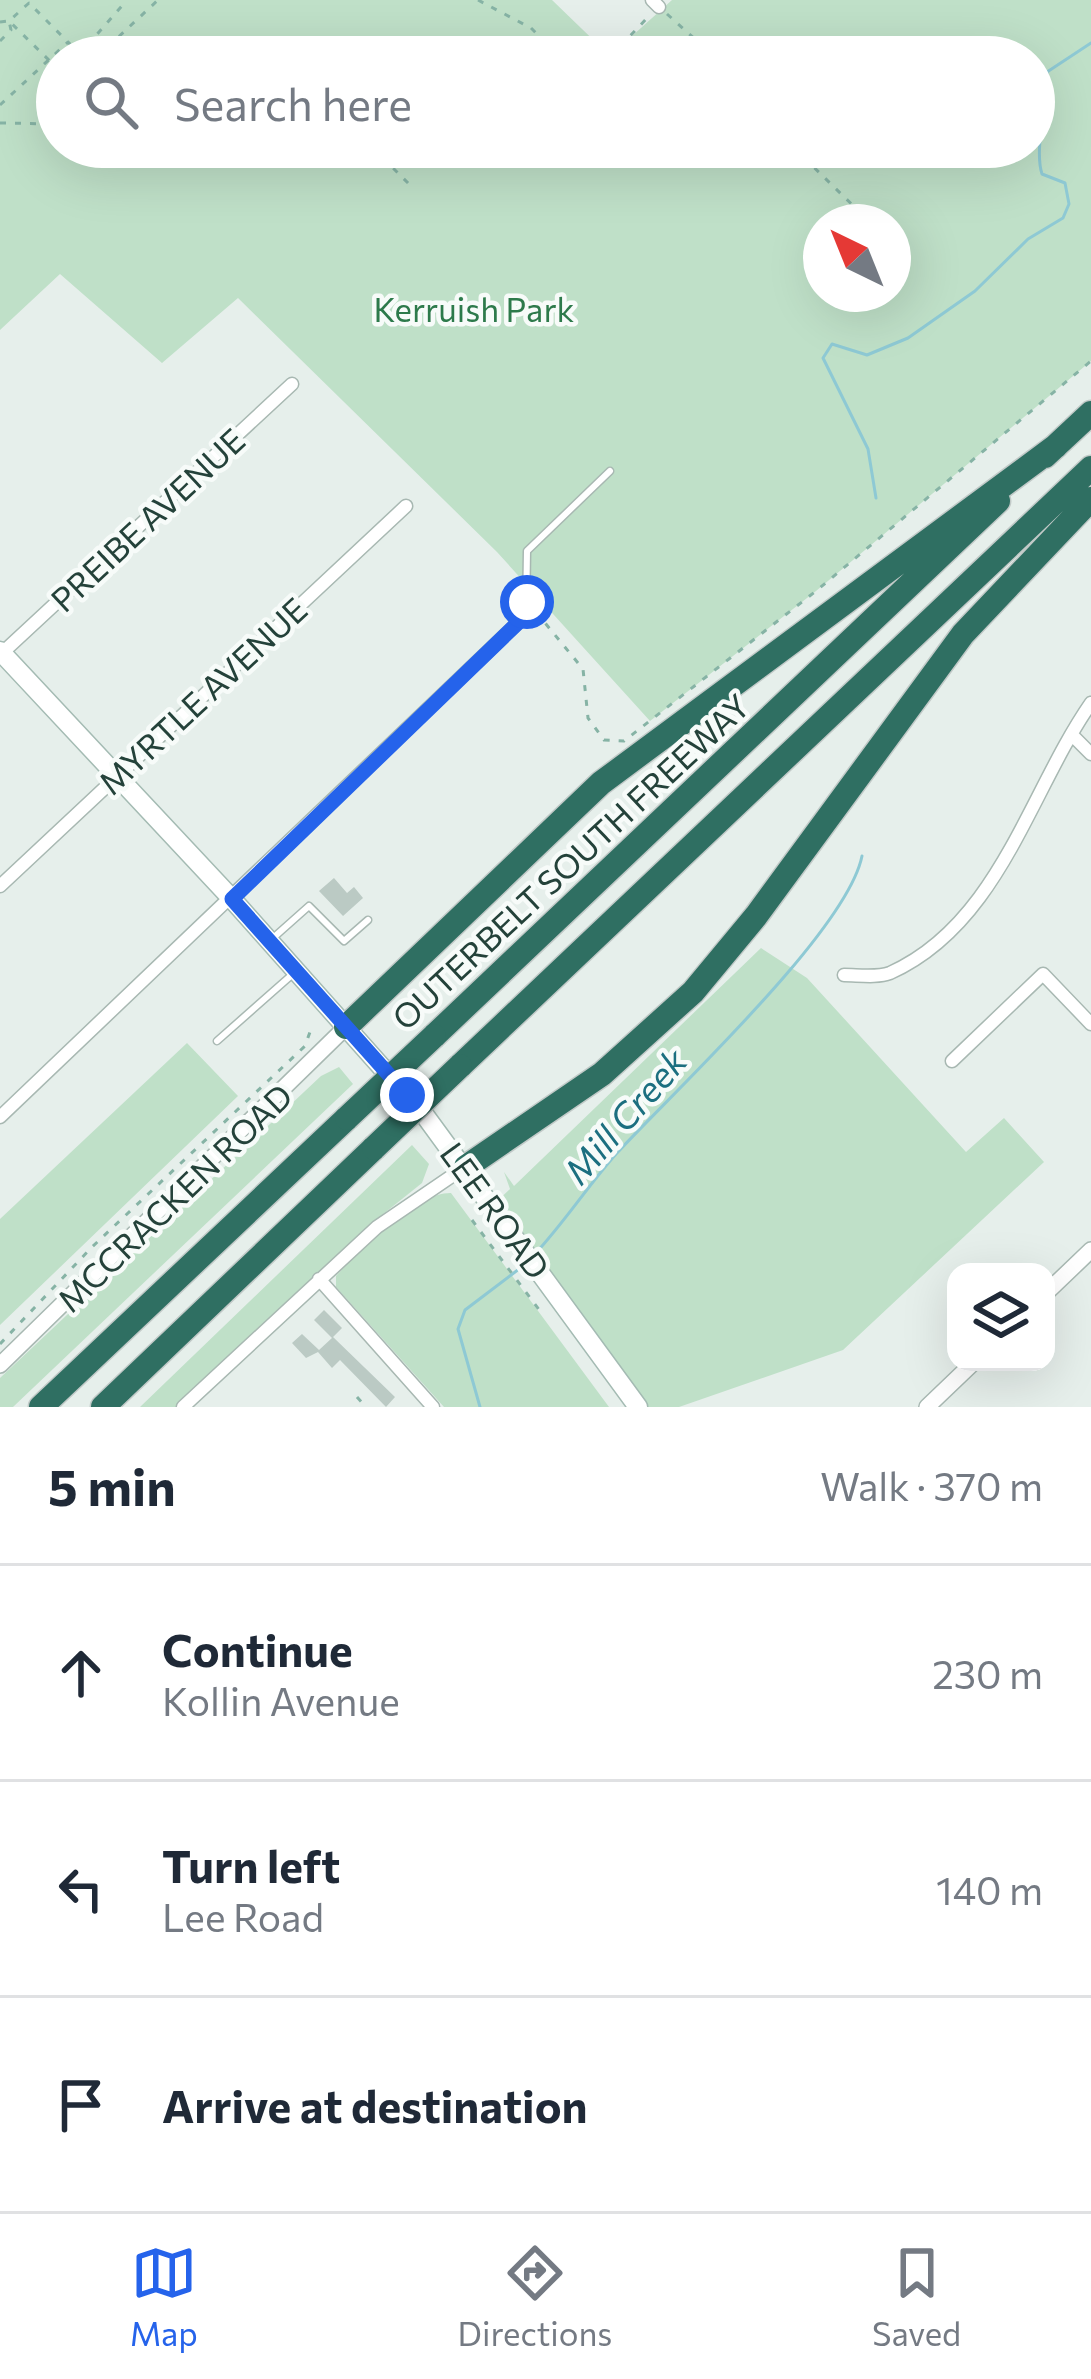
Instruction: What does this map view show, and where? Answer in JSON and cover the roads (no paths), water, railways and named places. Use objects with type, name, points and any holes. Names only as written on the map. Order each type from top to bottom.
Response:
[{"type":"highway","name":"OUTERBELT SOUTH FREEWAY","points":[[41,1407],[1091,412]]},
{"type":"highway","points":[[346,1027],[601,783],[1056,446]]},
{"type":"highway","points":[[103,1407],[1091,468]]},
{"type":"highway","points":[[466,1167],[602,1074],[693,992],[756,916],[963,634],[1091,499]]},
{"type":"main road","name":"LEE ROAD","points":[[1,653],[271,941],[466,1167],[638,1407]]},
{"type":"street","name":"PREIBE AVENUE","points":[[1,653],[292,384]]},
{"type":"street","name":"MYRTLE AVENUE","points":[[0,886],[406,506]]},
{"type":"street","points":[[0,1117],[232,899],[527,608]]},
{"type":"street","points":[[844,976],[887,975],[962,918],[990,882],[1091,703]]},
{"type":"street","points":[[1073,736],[1091,754]]},
{"type":"street","points":[[952,1061],[1043,974],[1091,1024]]},
{"type":"street","name":"MCCRACKEN ROAD","points":[[0,1365],[346,1027]]},
{"type":"street","points":[[183,1407],[377,1227],[466,1167]]},
{"type":"street","points":[[1055,1284],[1091,1250]]},
{"type":"street","points":[[319,1279],[433,1407]]},
{"type":"street","points":[[938,1403],[966,1371]]},
{"type":"lane","points":[[527,608],[527,551],[610,471]]},
{"type":"lane","points":[[271,941],[309,906],[344,941],[368,920]]},
{"type":"lane","points":[[217,1041],[297,970]]},
{"type":"waterway","points":[[1055,67],[1091,43]]},
{"type":"waterway","points":[[876,498],[868,449],[823,358],[832,344],[867,355],[908,338],[975,291],[1028,239],[1063,218],[1069,204],[1065,183],[1042,174],[1041,168]]},
{"type":"waterway","name":"Mill Creek","points":[[534,1255],[616,1154],[793,967],[850,888],[862,856]]},
{"type":"waterway","name":"Mill Creek","points":[[480,1407],[458,1329],[465,1310],[523,1266]]},
{"type":"park label","name":"Kerruish Park","points":[[474,308]]}]
